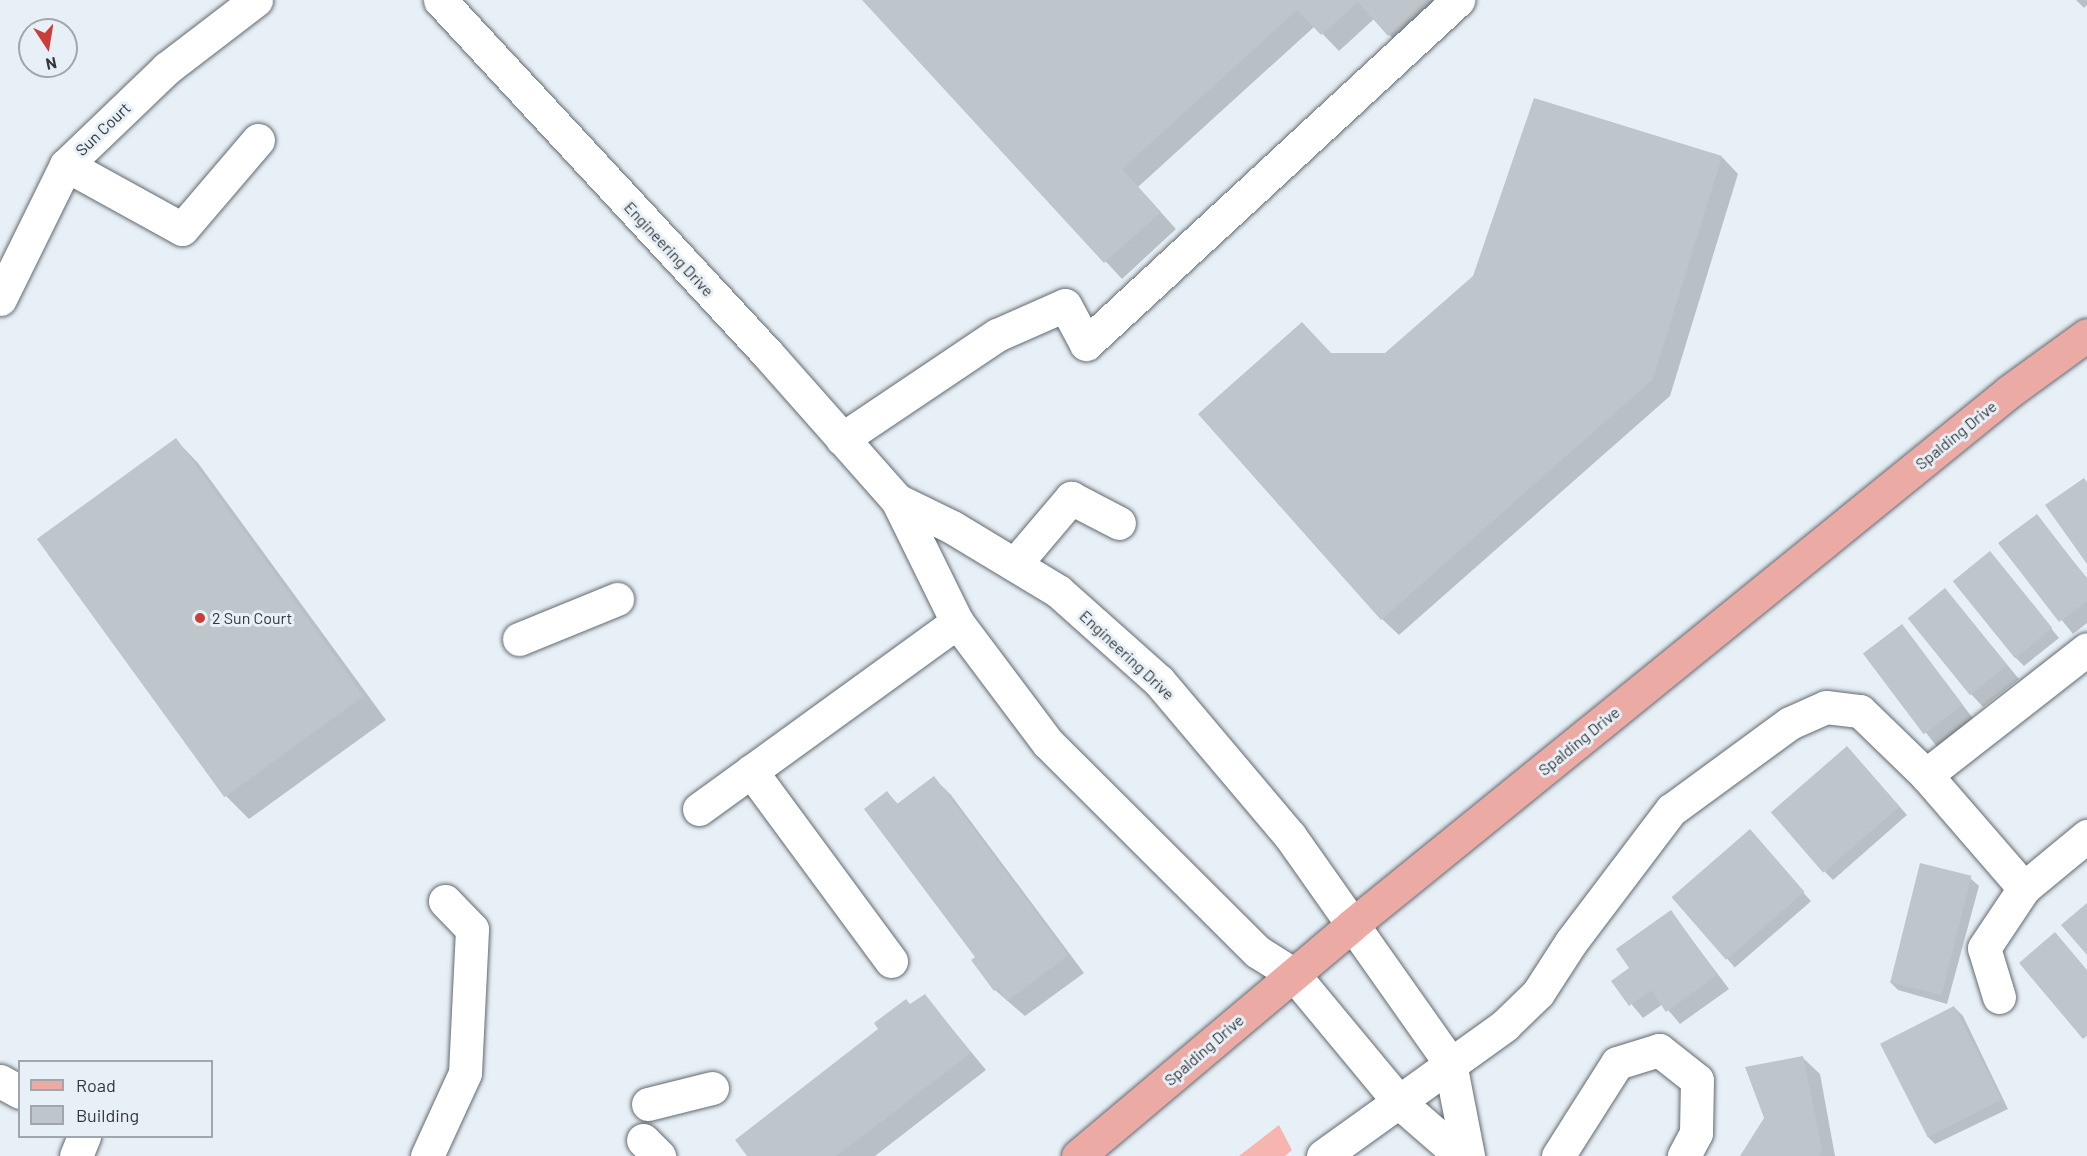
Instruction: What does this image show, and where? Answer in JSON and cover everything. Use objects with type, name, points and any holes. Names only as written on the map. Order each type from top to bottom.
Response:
[{"type":"main road","name":"Spalding Drive","points":[[1078,1156],[1352,925],[2010,391],[2087,335]]},
{"type":"street","name":"Sun Court","points":[[0,299],[66,165],[166,68],[256,0]]},
{"type":"street","name":"Engineering Drive","points":[[440,0],[897,500],[957,622],[1048,743],[1258,952],[1293,974],[1400,1103],[1461,1156]]},
{"type":"street","points":[[842,439],[997,335],[1065,305],[1086,344],[1458,0]]},
{"type":"street","points":[[66,165],[182,229],[258,140]]},
{"type":"street","points":[[1015,564],[1071,498],[1119,524]]},
{"type":"street","name":"Engineering Drive","points":[[897,500],[1015,564],[1058,591],[1159,681],[1290,836],[1450,1063]]},
{"type":"street","points":[[519,639],[617,599]]},
{"type":"street","points":[[699,809],[957,622]]},
{"type":"street","points":[[1926,775],[2087,649]]},
{"type":"street","points":[[1323,1156],[1400,1103],[1450,1063],[1505,1025],[1538,993],[1571,942],[1671,810],[1790,723],[1826,707],[1860,711],[1926,775],[2024,888]]},
{"type":"street","points":[[751,771],[891,961]]},
{"type":"street","points":[[1999,997],[1984,948],[2024,888],[2087,836]]},
{"type":"street","points":[[427,1156],[465,1073],[472,929],[445,902]]},
{"type":"street","points":[[1558,1156],[1617,1063],[1659,1050],[1697,1080],[1696,1133],[1684,1156]]},
{"type":"street","points":[[1450,1063],[1468,1156]]},
{"type":"street","points":[[0,1081],[18,1091]]},
{"type":"street","points":[[648,1104],[712,1088]]},
{"type":"street","points":[[76,1156],[84,1138]]},
{"type":"shaded area","points":[[1279,1125],[1292,1150],[1285,1156],[1239,1156]]},
{"type":"building","points":[[862,0],[1426,0],[1388,36],[1358,2],[1321,35],[1297,10],[1122,169],[1161,212],[1104,263]]},
{"type":"building","points":[[1534,98],[1722,156],[1653,379],[1381,620],[1198,414],[1302,322],[1331,353],[1385,353],[1473,276]]},
{"type":"building","name":"2 Sun Court","points":[[176,438],[364,696],[224,797],[37,539]]},
{"type":"building","points":[[2084,478],[2087,482],[2087,564],[2045,505]]},
{"type":"building","points":[[2037,514],[2087,579],[2087,601],[2059,622],[1998,543]]},
{"type":"building","points":[[1990,551],[2052,628],[2015,658],[1953,581]]},
{"type":"building","points":[[1945,588],[2007,665],[1970,695],[1908,618]]},
{"type":"building","points":[[1902,624],[1963,705],[1924,734],[1863,653]]},
{"type":"building","points":[[1847,746],[1899,806],[1823,873],[1771,812]]},
{"type":"building","points":[[934,776],[1068,955],[1007,1001],[998,988],[994,991],[971,960],[975,957],[864,809],[887,791],[897,804]]},
{"type":"building","points":[[1750,829],[1804,892],[1726,960],[1672,897]]},
{"type":"building","points":[[1920,863],[1971,876],[1942,995],[1890,982]]},
{"type":"building","points":[[2087,903],[2087,955],[2061,925]]},
{"type":"building","points":[[1671,910],[1717,975],[1666,1012],[1651,990],[1629,1006],[1611,981],[1629,968],[1616,949]]},
{"type":"building","points":[[2055,932],[2087,970],[2087,1036],[2083,1039],[2019,963]]},
{"type":"building","points":[[925,994],[971,1053],[836,1156],[747,1156],[735,1140],[878,1029],[874,1023],[906,999],[910,1004]]},
{"type":"building","points":[[1954,1006],[2002,1100],[1928,1137],[1880,1044]]},
{"type":"building","points":[[1803,1056],[1822,1150],[1819,1156],[1740,1156],[1764,1118],[1745,1067]]},
{"type":"place","name":"2 Sun Court","points":[[200,618]]}]
